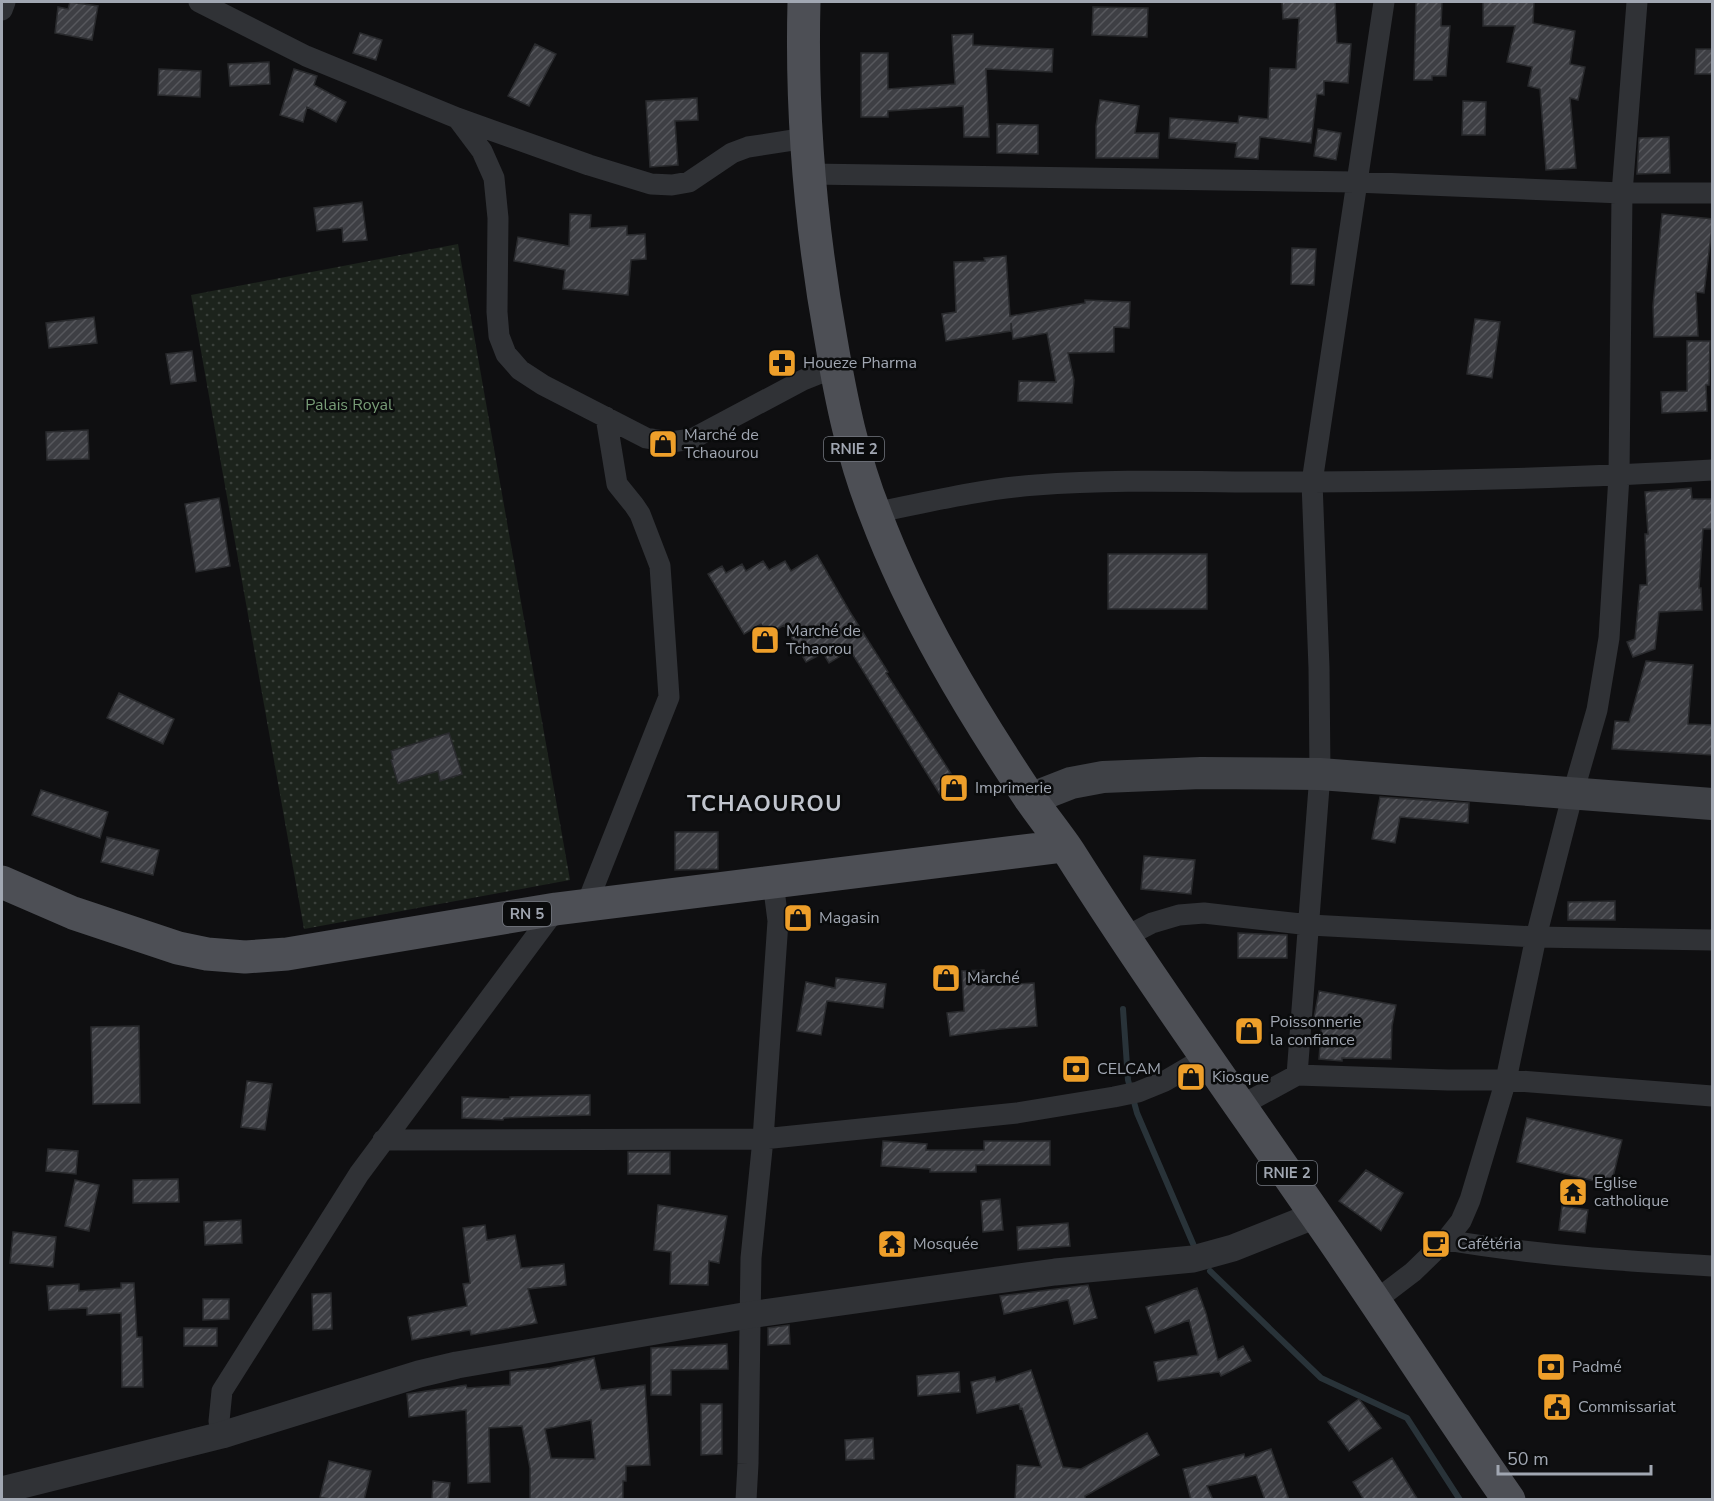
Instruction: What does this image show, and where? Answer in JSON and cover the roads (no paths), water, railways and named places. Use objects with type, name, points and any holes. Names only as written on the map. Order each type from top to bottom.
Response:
[{"type":"main road","name":"RNIE 2","points":[[804,2],[803,82],[809,174],[821,288],[836,370],[846,420],[874,513],[920,615],[944,662],[1030,799],[1064,846],[1123,938],[1375,1301],[1505,1498]]},
{"type":"main road","points":[[1030,799],[1071,783],[1103,777],[1201,773],[1320,774],[1713,804]]},
{"type":"main road","name":"RN 5","points":[[2,882],[73,913],[178,948],[207,954],[245,957],[287,954],[571,907],[1064,846]]},
{"type":"street","points":[[2,10],[5,2]]},
{"type":"street","points":[[199,2],[306,56],[457,118],[589,165],[651,184],[672,185],[689,182],[732,153],[748,147],[806,138]]},
{"type":"street","points":[[1297,1075],[1320,774],[1319,668],[1312,482],[1355,182],[1384,2]]},
{"type":"street","points":[[1375,1301],[1413,1272],[1446,1240],[1461,1221],[1470,1200],[1506,1080],[1536,937],[1597,710],[1609,638],[1619,476],[1622,193],[1637,2]]},
{"type":"street","points":[[457,118],[482,151],[494,178],[498,218],[499,336],[506,354],[520,370],[543,385],[646,438],[671,442],[692,439],[803,380],[836,370]]},
{"type":"street","points":[[809,174],[1355,182],[1622,193],[1713,194]]},
{"type":"street","points":[[222,1435],[219,1414],[222,1391],[359,1174],[383,1140],[571,907],[669,697],[660,566],[640,514],[617,484],[606,417]]},
{"type":"street","points":[[874,513],[963,495],[1035,485],[1171,480],[1312,482],[1619,476],[1713,470]]},
{"type":"street","points":[[746,1500],[749,1453],[749,1315],[754,1214],[763,1139],[778,921],[773,882]]},
{"type":"street","points":[[1123,938],[1152,923],[1187,914],[1204,913],[1310,925],[1536,937],[1713,940]]},
{"type":"street","points":[[383,1140],[763,1139],[1017,1113],[1114,1097],[1138,1092],[1165,1081],[1206,1057]]},
{"type":"street","points":[[1240,1106],[1297,1075],[1506,1080],[1713,1096]]},
{"type":"street","points":[[2,1490],[222,1435],[419,1374],[457,1365],[749,1315],[1055,1272],[1193,1259],[1233,1248],[1316,1215]]},
{"type":"street","points":[[1446,1240],[1486,1247],[1608,1260],[1713,1266]]},
{"type":"waterway","points":[[1123,1009],[1128,1080],[1137,1113],[1194,1246]]},
{"type":"waterway","points":[[1210,1271],[1321,1378],[1407,1418],[1460,1500]]},
{"type":"place","name":"Houeze Pharma","points":[[782,363]]},
{"type":"place","name":"Marché de Tchaourou","points":[[663,444]]},
{"type":"place","name":"Marché de Tchaorou","points":[[765,640]]},
{"type":"place","name":"Imprimerie","points":[[954,788]]},
{"type":"place","name":"Magasin","points":[[798,918]]},
{"type":"place","name":"Marché","points":[[946,978]]},
{"type":"place","name":"Poissonnerie la confiance","points":[[1249,1031]]},
{"type":"place","name":"CELCAM","points":[[1076,1069]]},
{"type":"place","name":"Kiosque","points":[[1191,1077]]},
{"type":"place","name":"Eglise catholique","points":[[1573,1192]]},
{"type":"place","name":"Mosquée","points":[[892,1244]]},
{"type":"place","name":"Cafétéria","points":[[1436,1244]]},
{"type":"place","name":"Padmé","points":[[1551,1367]]},
{"type":"place","name":"Commissariat","points":[[1557,1407]]},
{"type":"district","name":"TCHAOUROU","points":[[765,804]]},
{"type":"park label","name":"Palais Royal","points":[[349,405]]}]
